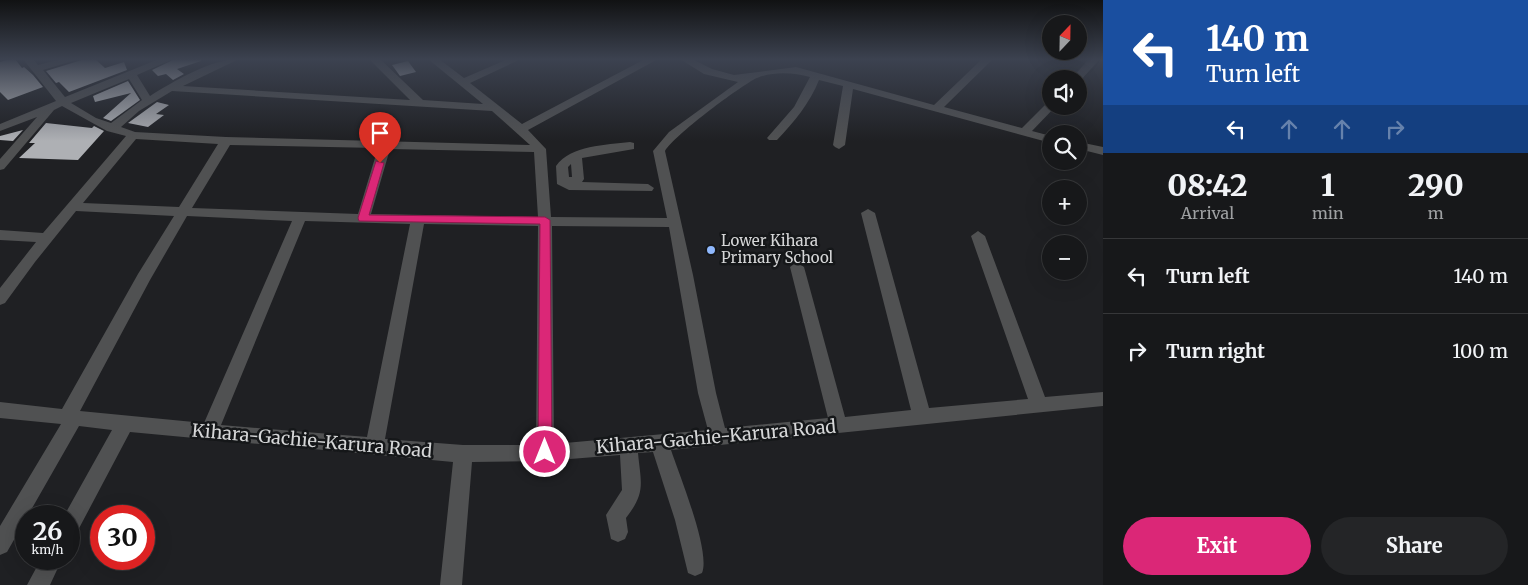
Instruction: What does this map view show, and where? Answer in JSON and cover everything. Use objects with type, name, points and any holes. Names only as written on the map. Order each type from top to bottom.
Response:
[{"type":"street","points":[[50,86],[63,102],[112,129],[133,135],[226,141],[540,149]]},
{"type":"street","points":[[0,128],[101,86]]},
{"type":"street","points":[[139,86],[148,101]]},
{"type":"street","points":[[112,129],[148,101],[174,86]]},
{"type":"street","points":[[403,86],[420,103]]},
{"type":"street","points":[[469,86],[521,129],[540,149],[544,180],[545,220],[545,452]]},
{"type":"street","points":[[521,129],[602,86]]},
{"type":"street","points":[[719,438],[707,393],[660,158],[661,146],[738,86]]},
{"type":"street","points":[[773,138],[786,123],[810,86]]},
{"type":"street","points":[[839,144],[849,86]]},
{"type":"street","points":[[857,86],[1042,138]]},
{"type":"street","points":[[937,108],[960,86]]},
{"type":"street","points":[[170,88],[494,108]]},
{"type":"street","points":[[0,166],[52,107]]},
{"type":"street","points":[[1024,133],[1042,114]]},
{"type":"street","points":[[0,299],[46,238],[133,135]]},
{"type":"street","points":[[0,545],[71,417],[143,278],[226,141]]},
{"type":"street","points":[[363,218],[385,145]]},
{"type":"street","points":[[544,180],[576,181],[578,178],[576,156],[594,150],[630,146]]},
{"type":"street","points":[[1087,148],[1103,151]]},
{"type":"street","points":[[562,180],[563,184],[569,186],[648,188]]},
{"type":"street","points":[[73,206],[183,213],[300,217],[674,223]]},
{"type":"street","points":[[868,213],[922,417]]},
{"type":"street","points":[[209,432],[300,217]]},
{"type":"street","points":[[374,448],[418,219]]},
{"type":"street","points":[[0,235],[46,238]]},
{"type":"street","points":[[978,236],[1039,405]]},
{"type":"street","points":[[797,267],[839,426]]},
{"type":"street","name":"Kihara-Gachie-Karura Road","points":[[0,410],[374,448],[463,454],[545,452],[628,446],[1103,399]]},
{"type":"street","points":[[80,506],[125,422]]},
{"type":"street","points":[[659,443],[685,520],[695,566]]},
{"type":"street","points":[[618,532],[616,515],[629,498],[632,490],[628,446]]},
{"type":"street","points":[[451,585],[463,454]]},
{"type":"street","points":[[38,585],[46,570]]},
{"type":"building","points":[[0,86],[43,87],[8,100],[0,92]]},
{"type":"building","points":[[63,86],[84,86],[69,92]]},
{"type":"building","points":[[116,86],[131,86],[140,100],[111,121],[103,118],[131,93],[95,102],[93,96]]},
{"type":"building","points":[[157,102],[169,105],[156,114],[164,115],[148,127],[128,123]]},
{"type":"building","points":[[46,123],[92,128],[94,126],[104,131],[78,160],[19,158],[35,143],[29,143]]},
{"type":"building","points":[[23,130],[13,141],[0,140],[0,136]]},
{"type":"place","name":"Lower Kihara Primary School","points":[[711,250]]},
{"type":"route","points":[[380,163],[363,218],[545,220],[545,452]]}]
